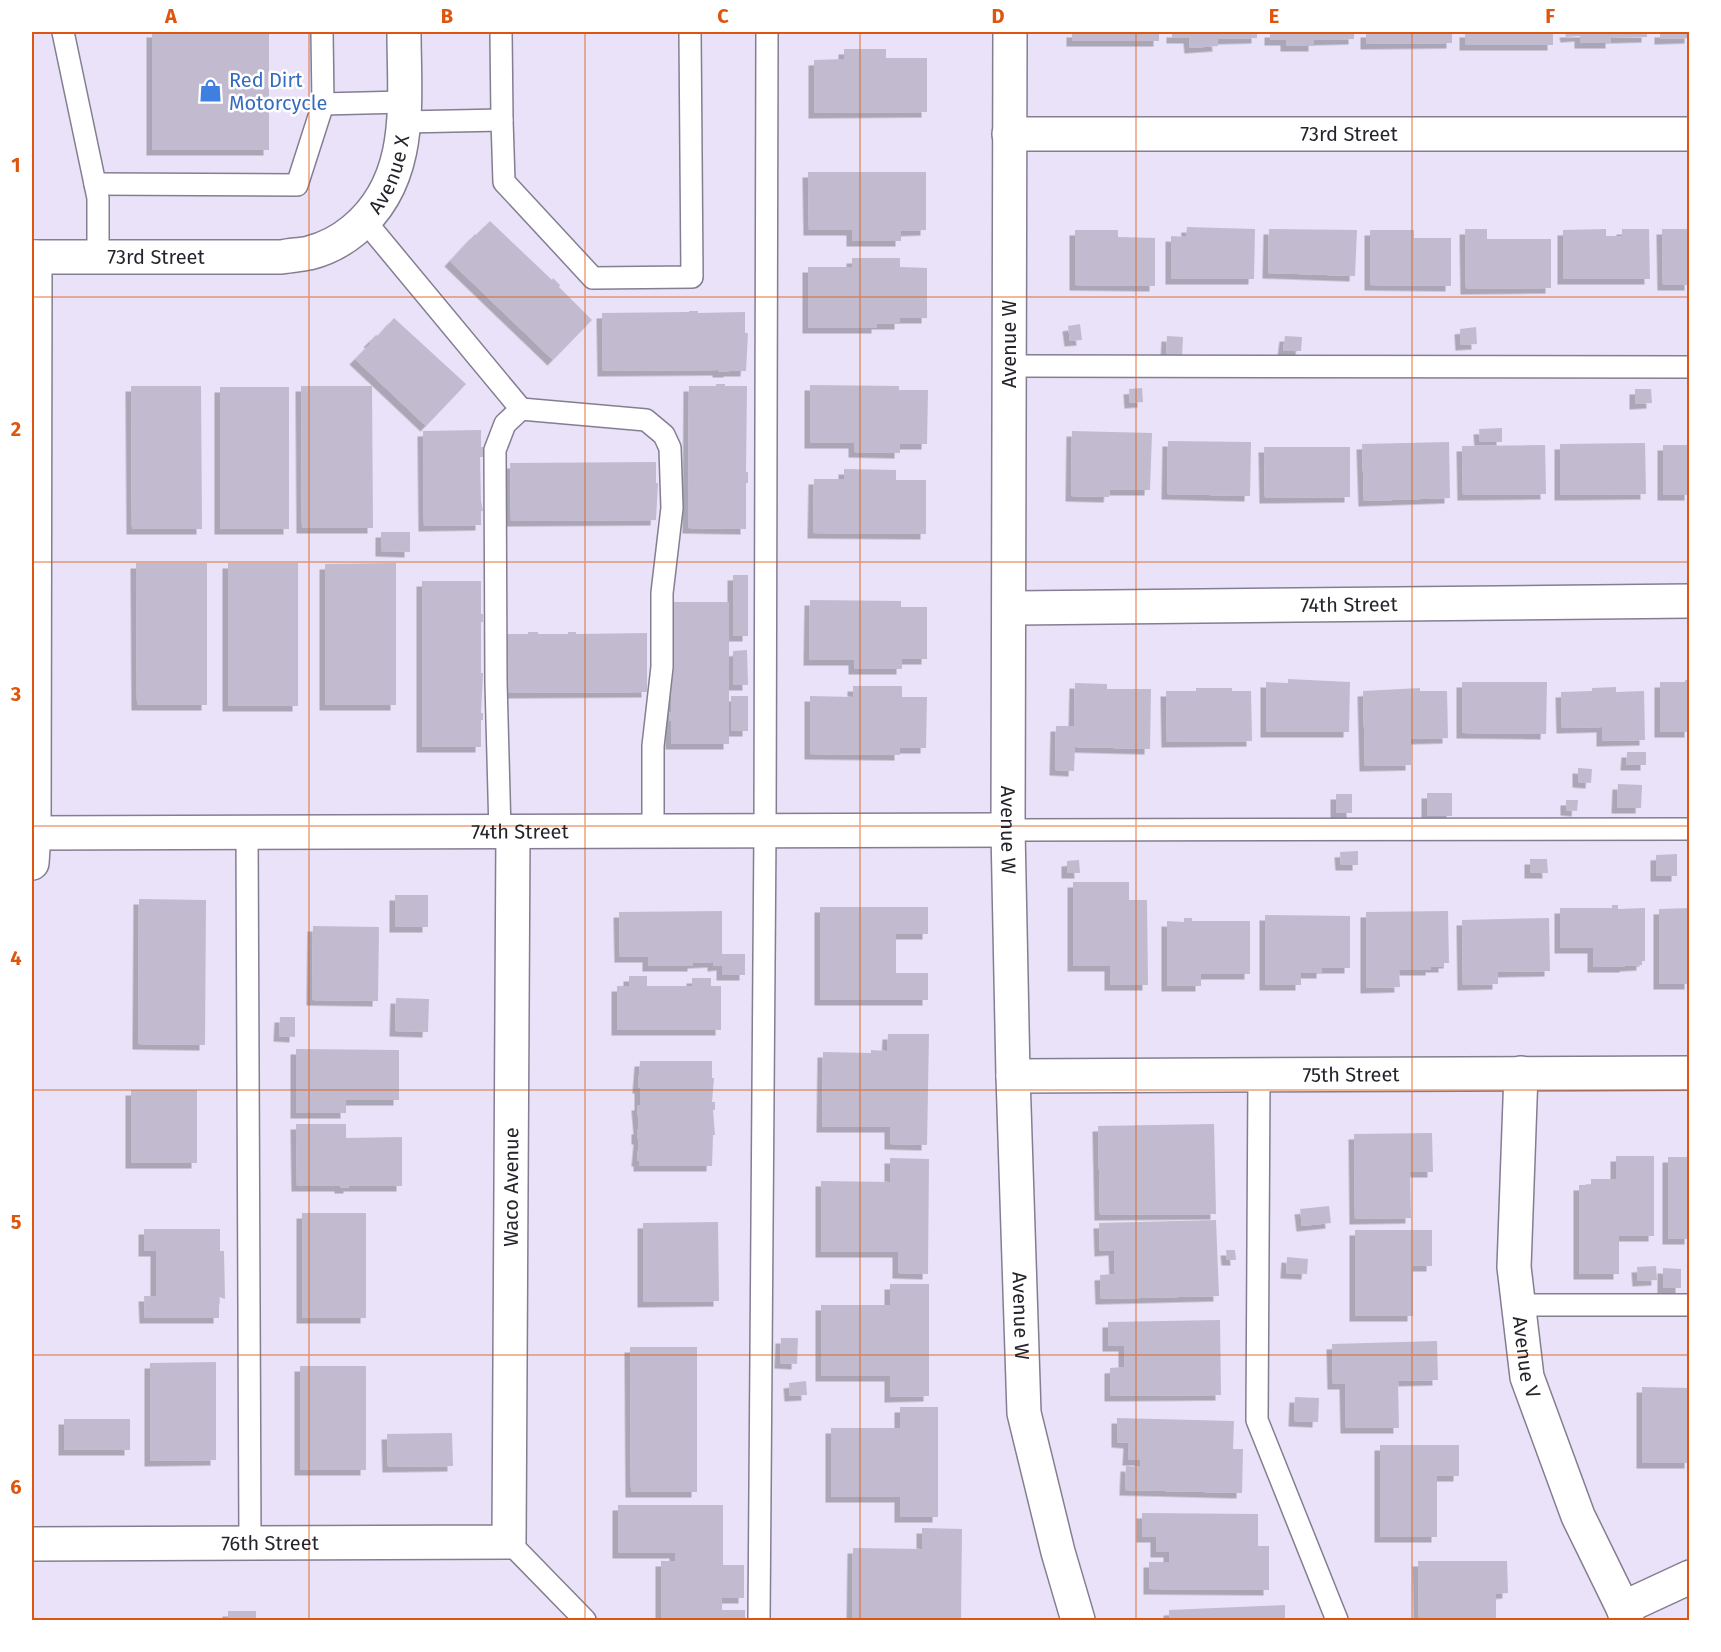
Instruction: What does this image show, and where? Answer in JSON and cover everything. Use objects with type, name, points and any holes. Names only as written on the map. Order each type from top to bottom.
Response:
[{"type":"street","name":"Avenue X","points":[[282,257],[311,252],[330,245],[349,234],[380,205],[390,185],[400,154],[404,112],[404,32]]},
{"type":"street","name":"Avenue W","points":[[1010,32],[1008,830],[1012,1076],[1024,1413],[1058,1552],[1078,1620]]},
{"type":"street","name":"73rd Street","points":[[1010,134],[1689,134]]},
{"type":"street","name":"73rd Street","points":[[33,257],[282,257]]},
{"type":"street","points":[[32,843],[33,257]]},
{"type":"street","name":"74th Street","points":[[1010,608],[1689,601]]},
{"type":"street","name":"74th Street","points":[[32,843],[247,832],[1008,830]]},
{"type":"street","name":"Waco Avenue","points":[[506,832],[509,1542]]},
{"type":"street","name":"Avenue V","points":[[1521,1073],[1514,1267],[1527,1377],[1578,1516],[1625,1614]]},
{"type":"street","name":"75th Street","points":[[1012,1076],[1689,1073]]},
{"type":"street","name":"76th Street","points":[[32,1544],[509,1542]]},
{"type":"street","points":[[1625,1614],[1689,1577]]},
{"type":"lane","points":[[63,32],[98,198],[98,257]]},
{"type":"lane","points":[[95,184],[297,185],[323,104],[322,32]]},
{"type":"lane","points":[[501,32],[504,182],[593,278],[692,277],[690,32]]},
{"type":"lane","points":[[759,1620],[765,831],[767,32]]},
{"type":"lane","points":[[323,104],[502,120]]},
{"type":"lane","points":[[365,221],[521,409],[646,420],[664,435],[670,448],[672,508],[662,593],[662,667],[653,746],[653,831]]},
{"type":"lane","points":[[1010,366],[1689,368]]},
{"type":"lane","points":[[506,832],[496,682],[495,450],[505,424],[521,409]]},
{"type":"lane","points":[[1008,830],[1689,829]]},
{"type":"lane","points":[[247,832],[250,1543]]},
{"type":"lane","points":[[1259,1075],[1257,1420],[1337,1620]]},
{"type":"lane","points":[[1518,1305],[1689,1305]]},
{"type":"lane","points":[[509,1542],[585,1620]]},
{"type":"building","name":"Red Dirt Motorcycle","points":[[152,32],[269,32],[269,150],[152,150]]},
{"type":"building","points":[[1072,32],[1159,32],[1159,41],[1072,41]]},
{"type":"building","points":[[1172,32],[1257,32],[1257,38],[1217,39],[1218,46],[1190,48],[1189,38],[1172,38]]},
{"type":"building","points":[[1270,32],[1354,32],[1354,39],[1314,40],[1314,46],[1286,46],[1286,40],[1270,40]]},
{"type":"building","points":[[1366,32],[1452,32],[1452,43],[1366,44]]},
{"type":"building","points":[[1465,32],[1553,32],[1553,45],[1465,45]]},
{"type":"building","points":[[1565,32],[1647,32],[1647,37],[1611,38],[1611,43],[1580,43],[1580,36],[1566,37]]},
{"type":"building","points":[[1660,32],[1690,32],[1690,38],[1660,39]]},
{"type":"building","points":[[844,49],[886,49],[886,58],[927,58],[927,112],[814,113],[814,60],[844,59]]},
{"type":"building","points":[[808,172],[926,172],[926,230],[901,231],[901,241],[852,241],[852,230],[809,230]]},
{"type":"building","points":[[490,221],[552,280],[553,278],[592,320],[553,360],[450,261]]},
{"type":"building","points":[[1187,227],[1255,229],[1254,279],[1171,279],[1171,236],[1186,237]]},
{"type":"building","points":[[1269,229],[1357,230],[1355,276],[1268,273]]},
{"type":"building","points":[[1465,229],[1487,229],[1487,239],[1551,239],[1551,288],[1466,289]]},
{"type":"building","points":[[1606,229],[1606,236],[1622,236],[1622,229],[1649,229],[1650,279],[1563,279],[1563,230]]},
{"type":"building","points":[[1662,229],[1690,229],[1690,285],[1663,285]]},
{"type":"building","points":[[1075,230],[1118,230],[1118,237],[1155,238],[1155,286],[1075,285]]},
{"type":"building","points":[[1370,230],[1414,230],[1414,238],[1451,238],[1451,286],[1370,285]]},
{"type":"building","points":[[852,258],[900,258],[900,267],[927,268],[927,318],[900,318],[900,324],[877,324],[877,328],[808,328],[808,267],[852,267]]},
{"type":"building","points":[[698,311],[698,313],[745,312],[745,333],[748,333],[746,371],[603,371],[602,313]]},
{"type":"building","points":[[394,318],[466,384],[426,426],[355,359]]},
{"type":"building","points":[[1080,324],[1082,340],[1070,341],[1068,326]]},
{"type":"building","points":[[1476,327],[1477,344],[1461,345],[1460,329]]},
{"type":"building","points":[[1167,336],[1183,337],[1182,356],[1166,356]]},
{"type":"building","points":[[1285,336],[1302,337],[1301,351],[1283,351]]},
{"type":"building","points":[[716,384],[747,386],[746,529],[688,528],[689,386],[716,386]]},
{"type":"building","points":[[810,385],[899,386],[899,390],[928,390],[927,444],[900,444],[900,453],[854,452],[854,443],[810,443]]},
{"type":"building","points":[[131,386],[201,386],[202,529],[132,529]]},
{"type":"building","points":[[301,386],[372,386],[373,528],[302,528]]},
{"type":"building","points":[[220,387],[289,387],[289,529],[220,529]]},
{"type":"building","points":[[1142,388],[1143,402],[1130,403],[1129,389]]},
{"type":"building","points":[[1635,389],[1651,389],[1652,403],[1635,404]]},
{"type":"building","points":[[1502,428],[1502,442],[1480,442],[1479,429]]},
{"type":"building","points":[[481,430],[483,511],[481,511],[481,525],[424,526],[423,431]]},
{"type":"building","points":[[1072,431],[1152,433],[1150,490],[1110,490],[1109,497],[1071,496]]},
{"type":"building","points":[[1168,441],[1251,442],[1250,496],[1167,494]]},
{"type":"building","points":[[1449,442],[1450,498],[1364,501],[1362,444]]},
{"type":"building","points":[[1645,443],[1646,494],[1560,495],[1560,444]]},
{"type":"building","points":[[1545,445],[1546,494],[1463,495],[1462,446]]},
{"type":"building","points":[[1663,445],[1690,445],[1690,495],[1663,495]]},
{"type":"building","points":[[1264,447],[1350,447],[1350,497],[1265,498]]},
{"type":"building","points":[[656,462],[656,483],[658,483],[656,520],[511,521],[510,463]]},
{"type":"building","points":[[844,469],[896,470],[896,480],[926,480],[926,534],[813,533],[814,479],[844,479]]},
{"type":"building","points":[[381,532],[410,532],[410,552],[381,551]]},
{"type":"building","points":[[136,563],[207,563],[207,705],[137,705]]},
{"type":"building","points":[[228,563],[298,563],[298,706],[228,706]]},
{"type":"building","points":[[396,563],[396,705],[325,705],[325,564]]},
{"type":"building","points":[[733,575],[748,575],[748,636],[733,636]]},
{"type":"building","points":[[422,581],[481,581],[483,622],[481,622],[481,673],[483,673],[481,713],[483,713],[483,720],[481,720],[481,747],[422,747]]},
{"type":"building","points":[[810,600],[901,601],[901,607],[927,607],[927,659],[902,659],[902,669],[854,669],[854,660],[809,660]]},
{"type":"building","points":[[671,602],[729,602],[729,744],[671,744],[669,712],[671,712],[671,681],[669,681]]},
{"type":"building","points":[[528,632],[538,632],[538,634],[647,633],[647,692],[503,693],[503,634],[528,634]]},
{"type":"building","points":[[747,650],[748,685],[733,685],[733,651]]},
{"type":"building","points":[[1288,679],[1350,682],[1349,732],[1266,732],[1266,682],[1288,683]]},
{"type":"building","points":[[1685,680],[1690,680],[1690,732],[1660,732],[1660,682],[1685,682]]},
{"type":"building","points":[[1462,682],[1547,682],[1546,734],[1462,733]]},
{"type":"building","points":[[1075,683],[1107,684],[1107,689],[1151,689],[1150,749],[1075,747],[1074,771],[1055,770],[1056,726],[1074,726]]},
{"type":"building","points":[[853,686],[902,686],[902,697],[927,697],[926,748],[900,748],[900,755],[810,754],[810,696],[853,697]]},
{"type":"building","points":[[1616,687],[1616,692],[1644,691],[1645,740],[1602,741],[1602,727],[1562,728],[1561,692],[1592,691],[1592,688]]},
{"type":"building","points":[[1196,688],[1232,688],[1232,691],[1251,691],[1252,741],[1167,742],[1166,691],[1196,691]]},
{"type":"building","points":[[1420,688],[1420,691],[1447,691],[1448,738],[1411,739],[1411,765],[1365,766],[1363,691]]},
{"type":"building","points":[[731,696],[748,696],[748,731],[731,731]]},
{"type":"building","points":[[1627,752],[1646,752],[1646,765],[1626,765]]},
{"type":"building","points":[[1578,768],[1592,769],[1591,783],[1578,782]]},
{"type":"building","points":[[1618,784],[1642,785],[1641,808],[1617,808]]},
{"type":"building","points":[[1427,793],[1452,793],[1452,816],[1427,816]]},
{"type":"building","points":[[1336,794],[1352,794],[1352,813],[1336,813]]},
{"type":"building","points":[[1566,800],[1578,800],[1577,811],[1566,810]]},
{"type":"building","points":[[1358,851],[1358,865],[1341,865],[1340,852]]},
{"type":"building","points":[[1677,854],[1677,876],[1656,876],[1656,855]]},
{"type":"building","points":[[1530,859],[1547,859],[1548,873],[1530,873]]},
{"type":"building","points":[[1079,860],[1080,873],[1067,873],[1067,861]]},
{"type":"building","points":[[1073,882],[1129,882],[1129,900],[1147,900],[1148,985],[1110,985],[1110,966],[1073,966]]},
{"type":"building","points":[[395,895],[428,895],[428,927],[395,927]]},
{"type":"building","points":[[139,899],[206,900],[205,1045],[138,1044]]},
{"type":"building","points":[[1612,905],[1618,905],[1618,909],[1645,908],[1645,961],[1642,961],[1642,965],[1593,967],[1593,948],[1560,948],[1560,908],[1612,908]]},
{"type":"building","points":[[820,907],[928,907],[928,934],[896,934],[896,973],[928,973],[928,1000],[820,1000]]},
{"type":"building","points":[[1690,908],[1690,984],[1659,984],[1659,909]]},
{"type":"building","points":[[722,911],[722,954],[745,954],[745,975],[722,975],[722,965],[713,966],[713,962],[693,963],[693,966],[648,966],[648,957],[620,957],[619,912]]},
{"type":"building","points":[[1448,911],[1449,963],[1444,963],[1444,967],[1431,967],[1431,970],[1399,970],[1400,987],[1366,988],[1366,912]]},
{"type":"building","points":[[1265,915],[1350,916],[1350,968],[1322,968],[1322,973],[1301,973],[1301,985],[1265,985]]},
{"type":"building","points":[[1184,918],[1192,918],[1192,921],[1250,921],[1250,974],[1201,974],[1201,986],[1167,986],[1167,921],[1184,922]]},
{"type":"building","points":[[1549,918],[1550,971],[1498,972],[1498,984],[1463,985],[1462,920]]},
{"type":"building","points":[[313,926],[379,927],[378,1001],[312,1000]]},
{"type":"building","points":[[629,976],[647,976],[647,986],[692,986],[692,978],[711,978],[711,986],[721,986],[721,1030],[617,1030],[617,986],[629,986]]},
{"type":"building","points":[[396,998],[429,999],[428,1032],[395,1031]]},
{"type":"building","points":[[280,1017],[295,1017],[295,1037],[279,1036]]},
{"type":"building","points":[[888,1034],[929,1034],[927,1145],[890,1144],[890,1127],[822,1127],[823,1052],[871,1053],[871,1050],[887,1052]]},
{"type":"building","points":[[296,1049],[399,1050],[399,1100],[346,1100],[346,1113],[296,1113]]},
{"type":"building","points":[[640,1061],[712,1061],[715,1135],[713,1135],[712,1166],[639,1166],[639,1161],[637,1161],[639,1139],[637,1139],[637,1129],[639,1129],[637,1105],[640,1105],[640,1088],[638,1088]]},
{"type":"building","points":[[131,1090],[197,1090],[197,1163],[131,1163]]},
{"type":"building","points":[[296,1124],[346,1124],[346,1138],[402,1137],[402,1186],[340,1188],[340,1186],[297,1186]]},
{"type":"building","points":[[1214,1124],[1216,1214],[1100,1215],[1098,1126]]},
{"type":"building","points":[[1432,1133],[1433,1172],[1410,1172],[1411,1218],[1355,1219],[1354,1134]]},
{"type":"building","points":[[1616,1156],[1654,1156],[1654,1236],[1619,1236],[1619,1274],[1579,1274],[1579,1185],[1591,1185],[1591,1179],[1616,1179]]},
{"type":"building","points":[[1668,1157],[1690,1157],[1690,1239],[1668,1239]]},
{"type":"building","points":[[890,1158],[929,1159],[928,1274],[898,1273],[898,1252],[821,1252],[821,1181],[890,1182]]},
{"type":"building","points":[[1329,1206],[1331,1223],[1302,1226],[1300,1209]]},
{"type":"building","points":[[302,1213],[366,1213],[366,1318],[302,1318]]},
{"type":"building","points":[[1216,1220],[1219,1296],[1101,1299],[1100,1275],[1115,1274],[1114,1250],[1100,1251],[1099,1223]]},
{"type":"building","points":[[718,1222],[719,1301],[643,1302],[643,1223]]},
{"type":"building","points":[[144,1229],[220,1229],[220,1251],[224,1251],[225,1299],[219,1297],[219,1318],[145,1318],[144,1296],[156,1296],[156,1251],[144,1251]]},
{"type":"building","points":[[1355,1230],[1432,1230],[1432,1266],[1413,1266],[1413,1316],[1355,1316]]},
{"type":"building","points":[[1226,1250],[1235,1250],[1236,1260],[1227,1260]]},
{"type":"building","points":[[1287,1257],[1308,1259],[1307,1274],[1286,1273]]},
{"type":"building","points":[[1656,1266],[1657,1280],[1638,1281],[1637,1267]]},
{"type":"building","points":[[1663,1268],[1681,1269],[1681,1288],[1663,1288]]},
{"type":"building","points":[[890,1284],[929,1284],[929,1396],[890,1397],[890,1376],[821,1376],[821,1305],[890,1305]]},
{"type":"building","points":[[1220,1320],[1221,1395],[1110,1396],[1110,1368],[1124,1367],[1124,1346],[1108,1346],[1108,1322]]},
{"type":"building","points":[[781,1338],[798,1338],[797,1364],[780,1363]]},
{"type":"building","points":[[1437,1341],[1438,1380],[1398,1381],[1399,1428],[1346,1428],[1345,1384],[1333,1384],[1332,1344]]},
{"type":"building","points":[[630,1347],[697,1347],[697,1492],[631,1492]]},
{"type":"building","points":[[216,1362],[216,1460],[150,1461],[150,1363]]},
{"type":"building","points":[[300,1366],[366,1366],[366,1470],[300,1470]]},
{"type":"building","points":[[806,1381],[807,1395],[790,1396],[789,1383]]},
{"type":"building","points":[[1642,1387],[1690,1388],[1690,1463],[1642,1463]]},
{"type":"building","points":[[1295,1397],[1319,1398],[1318,1422],[1294,1421]]},
{"type":"building","points":[[900,1407],[938,1407],[938,1517],[900,1517],[900,1497],[831,1497],[831,1428],[900,1428]]},
{"type":"building","points":[[1117,1418],[1234,1421],[1233,1449],[1243,1449],[1242,1493],[1125,1490],[1126,1466],[1140,1467],[1140,1460],[1128,1460],[1129,1443],[1117,1442]]},
{"type":"building","points":[[64,1419],[130,1419],[130,1450],[64,1450]]},
{"type":"building","points":[[452,1433],[453,1466],[388,1467],[387,1434]]},
{"type":"building","points":[[1380,1445],[1459,1445],[1459,1476],[1437,1476],[1437,1537],[1380,1537]]},
{"type":"building","points":[[618,1505],[723,1505],[723,1565],[744,1565],[744,1598],[722,1598],[722,1610],[745,1610],[745,1620],[661,1620],[661,1561],[675,1561],[675,1553],[618,1553]]},
{"type":"building","points":[[1142,1513],[1258,1514],[1258,1546],[1269,1546],[1269,1590],[1149,1589],[1149,1562],[1169,1562],[1169,1552],[1156,1552],[1156,1537],[1142,1537]]},
{"type":"building","points":[[922,1528],[962,1529],[961,1620],[852,1619],[853,1548],[922,1549]]},
{"type":"building","points":[[1418,1561],[1507,1561],[1508,1593],[1496,1594],[1496,1620],[1419,1620]]},
{"type":"building","points":[[1285,1605],[1285,1620],[1169,1620],[1169,1610]]},
{"type":"building","points":[[228,1611],[256,1611],[256,1620],[228,1620]]},
{"type":"place","name":"Red Dirt Motorcycle","points":[[211,91]]}]
